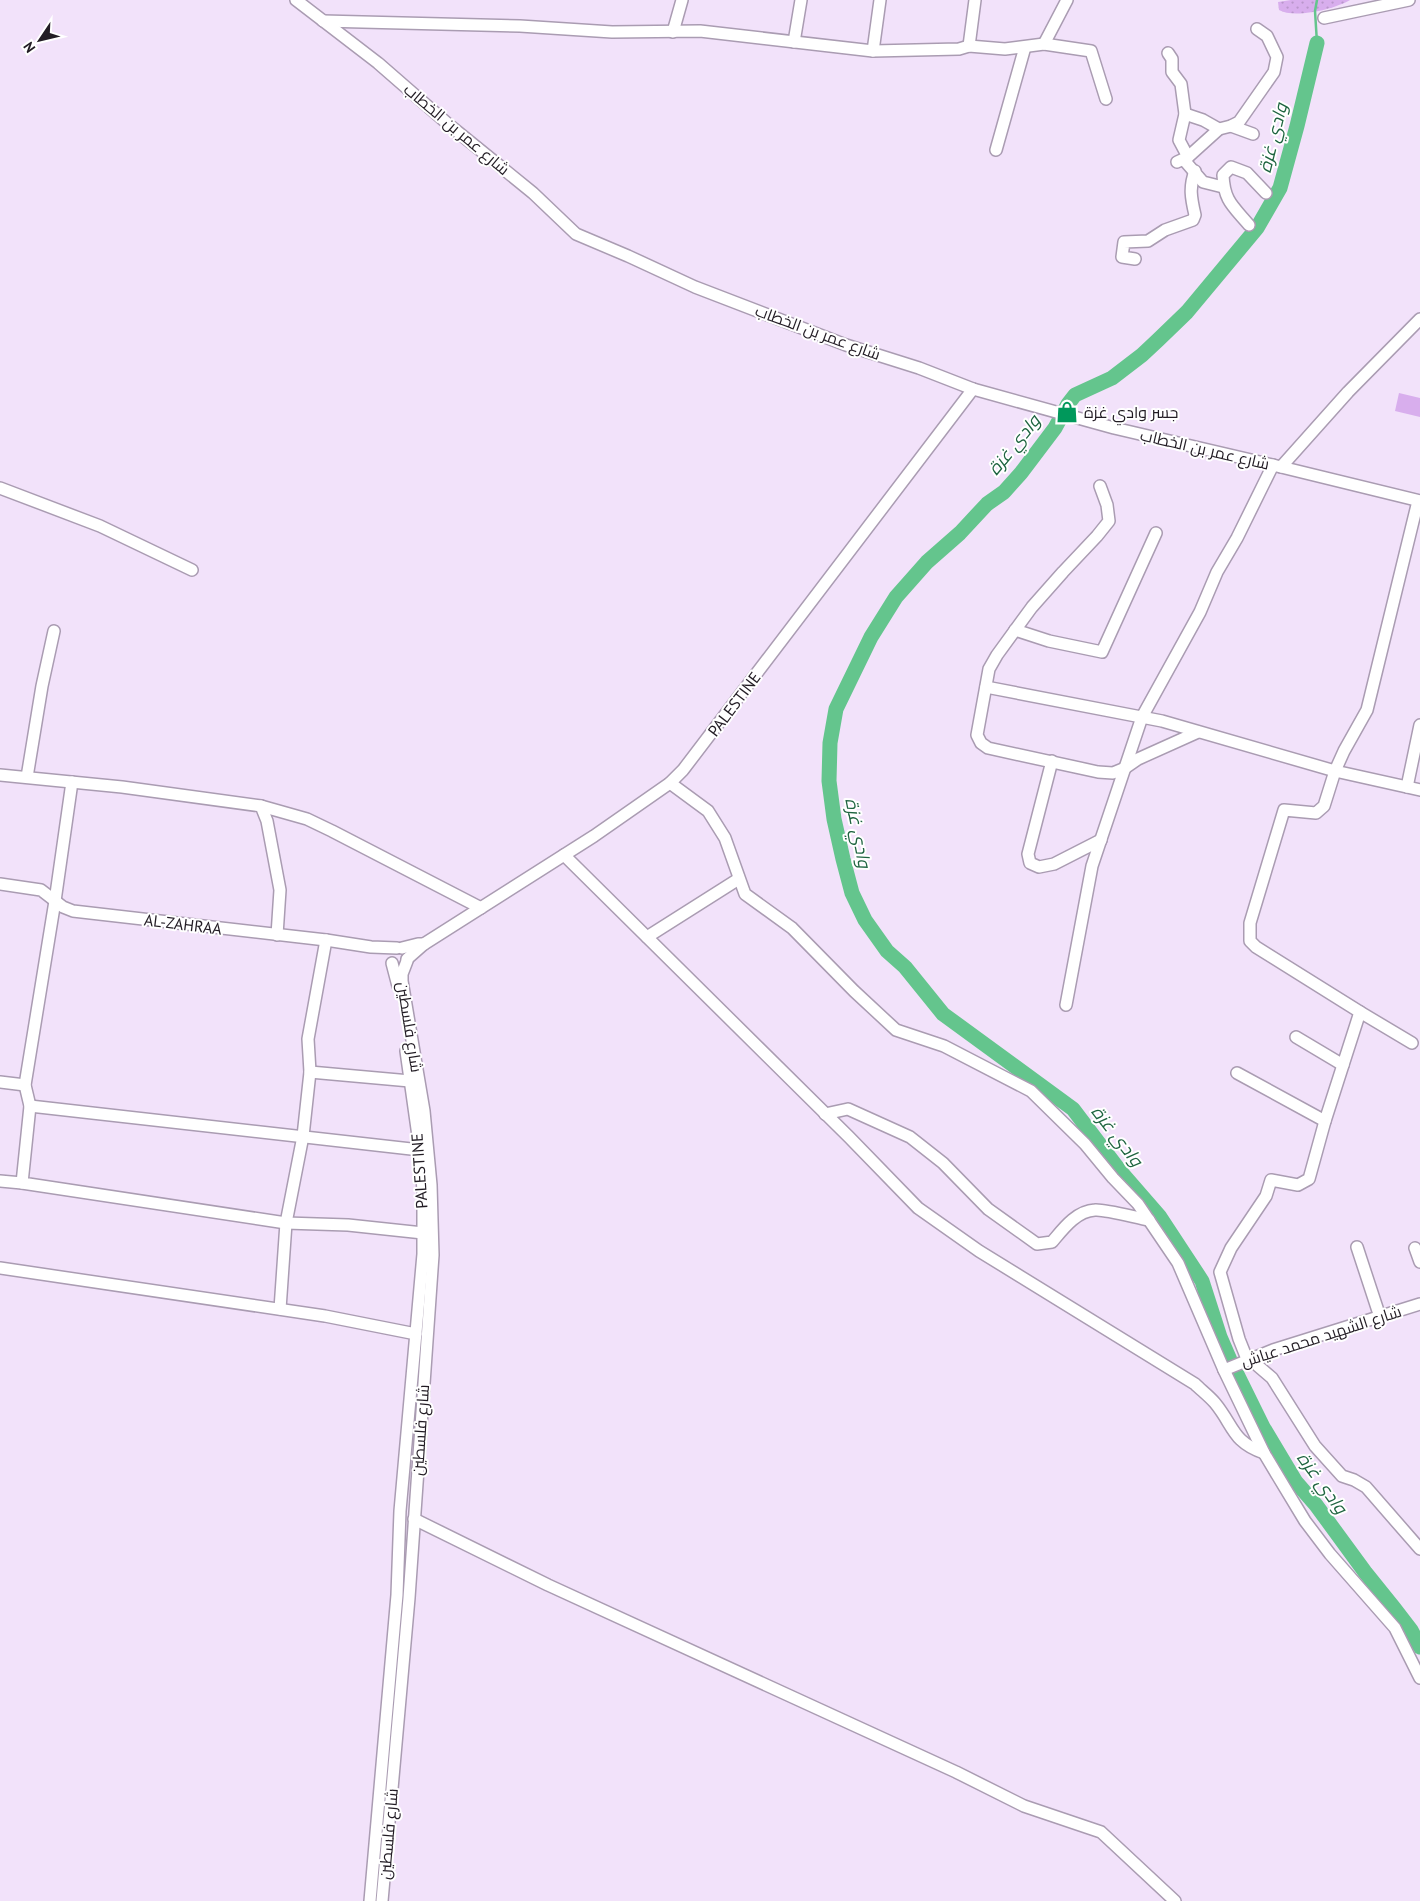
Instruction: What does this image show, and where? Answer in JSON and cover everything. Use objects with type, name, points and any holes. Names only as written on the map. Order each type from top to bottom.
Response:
[{"type":"street","name":"شارع عمر بن الخطاب","points":[[296,0],[360,48],[448,124],[533,193],[576,234],[695,287],[846,345],[918,368],[973,389],[1114,428],[1419,501]]},
{"type":"street","points":[[672,32],[682,0]]},
{"type":"street","points":[[794,42],[801,0]]},
{"type":"street","points":[[873,51],[880,0]]},
{"type":"street","points":[[969,46],[975,0]]},
{"type":"street","points":[[1044,44],[1067,0]]},
{"type":"street","points":[[1324,18],[1409,0]]},
{"type":"street","points":[[323,21],[520,26],[612,32],[700,32],[873,51],[960,49],[969,46],[1005,49],[1044,44],[1091,51],[1106,99]]},
{"type":"street","points":[[1183,160],[1219,129],[1239,122],[1274,72],[1277,57],[1274,48],[1267,36],[1257,29]]},
{"type":"street","points":[[996,150],[1025,46]]},
{"type":"street","points":[[1168,53],[1172,59],[1172,72],[1181,84],[1185,114],[1179,140],[1183,160],[1203,182],[1223,187]]},
{"type":"street","points":[[1185,114],[1203,120],[1219,129]]},
{"type":"street","points":[[1231,126],[1253,134]]},
{"type":"street","points":[[1249,225],[1226,199],[1223,175],[1231,167],[1247,173],[1266,193]]},
{"type":"street","points":[[1135,260],[1122,257],[1124,242],[1148,241],[1165,230],[1193,220],[1195,215],[1190,184],[1195,171]]},
{"type":"street","points":[[1066,1005],[1092,866],[1142,717],[1200,612],[1217,572],[1277,466],[1348,392],[1415,330],[1420,319]]},
{"type":"street","name":"PALESTINE","points":[[403,954],[418,944],[424,944],[564,855],[670,783],[683,770],[973,389]]},
{"type":"street","points":[[1100,486],[1107,506],[1109,520],[1097,536],[1032,607],[989,669],[977,735],[988,748],[1098,772],[1113,773],[1125,768],[1138,759],[1198,732]]},
{"type":"street","points":[[0,488],[100,526],[192,570]]},
{"type":"street","points":[[1412,1043],[1282,964],[1250,941],[1250,923],[1284,810],[1316,813],[1324,806],[1344,751],[1367,710],[1419,501]]},
{"type":"street","points":[[1015,630],[1048,641],[1102,652],[1156,533]]},
{"type":"street","points":[[27,777],[42,686],[54,631]]},
{"type":"street","points":[[986,687],[1142,717],[1335,772],[1420,790]]},
{"type":"street","points":[[1407,788],[1420,724]]},
{"type":"street","points":[[1052,761],[1028,854],[1030,863],[1038,867],[1054,864],[1101,840]]},
{"type":"street","points":[[0,775],[122,787],[261,806],[290,814],[323,827],[481,908]]},
{"type":"street","points":[[22,1183],[30,1106],[26,1085],[72,782]]},
{"type":"street","points":[[670,783],[708,811],[725,838],[744,894],[792,928],[854,992],[896,1030],[944,1046],[1031,1091],[1086,1144],[1113,1178],[1138,1204],[1178,1263],[1238,1363],[1264,1453],[1305,1521],[1330,1554],[1395,1628],[1420,1678]]},
{"type":"street","points":[[261,806],[267,821],[280,890],[277,936]]},
{"type":"street","points":[[564,855],[926,1214],[980,1252],[1195,1384],[1215,1404],[1231,1429],[1244,1444],[1264,1453]]},
{"type":"street","points":[[647,937],[737,880]]},
{"type":"street","name":"AL-ZAHRAA","points":[[0,884],[41,890],[63,907],[73,911],[277,936],[326,940],[403,954]]},
{"type":"street","points":[[280,1309],[286,1223],[303,1136],[310,1072],[308,1039],[326,940]]},
{"type":"street","name":"AL-ZAHRAA","points":[[372,947],[391,961]]},
{"type":"street","points":[[391,961],[400,965],[403,954]]},
{"type":"street","name":"شارع فلسطين","points":[[382,1901],[409,1598],[433,1255],[431,1185],[424,1111],[402,981],[403,954]]},
{"type":"street","name":"PALESTINE","points":[[391,961],[398,983],[420,1150],[423,1191],[423,1254],[412,1380]]},
{"type":"street","points":[[1238,1363],[1239,1339],[1220,1272],[1230,1248],[1266,1196],[1271,1180],[1298,1185],[1309,1179],[1325,1121],[1360,1012]]},
{"type":"street","points":[[1296,1037],[1343,1064]]},
{"type":"street","points":[[310,1072],[410,1080]]},
{"type":"street","points":[[1237,1074],[1325,1121]]},
{"type":"street","points":[[0,1082],[26,1085]]},
{"type":"street","points":[[30,1106],[420,1150]]},
{"type":"street","points":[[825,1114],[848,1109],[910,1136],[943,1163],[988,1209],[1037,1244],[1052,1242],[1065,1226],[1081,1214],[1095,1210],[1149,1220]]},
{"type":"street","points":[[0,1181],[286,1223],[348,1225],[423,1233]]},
{"type":"street","points":[[1357,1247],[1380,1316]]},
{"type":"street","points":[[1415,1248],[1420,1262]]},
{"type":"street","points":[[0,1268],[325,1316],[416,1334]]},
{"type":"street","name":"شارع الشهيد محمد عياش","points":[[1238,1363],[1420,1304]]},
{"type":"street","points":[[1238,1363],[1258,1366],[1272,1378],[1315,1446],[1342,1476],[1354,1480],[1366,1488],[1420,1549]]},
{"type":"street","name":"شارع فلسطين","points":[[370,1901],[397,1595],[400,1511],[412,1380]]},
{"type":"street","points":[[414,1519],[548,1585],[956,1772],[1024,1806],[1101,1832],[1175,1901]]},
{"type":"shaded area","points":[[1291,0],[1350,0],[1335,7],[1315,12],[1294,14],[1279,10],[1278,2]]},
{"type":"shaded area","points":[[1399,393],[1420,398],[1420,417],[1395,411]]},
{"type":"waterway","name":"وادي غزة","points":[[1317,0],[1315,11],[1317,43]]},
{"type":"waterway","name":"وادي غزة","points":[[1317,43],[1280,188],[1257,228],[1187,312],[1142,355],[1112,378],[1075,395],[1055,428],[1021,473],[1004,492],[987,504],[960,533],[927,562],[896,597],[871,637],[836,709],[830,743],[829,781],[834,819],[843,859],[852,893],[865,920],[887,951],[905,967],[943,1014],[1073,1109],[1120,1171],[1160,1217],[1202,1281],[1220,1337],[1230,1360],[1263,1427],[1296,1482],[1316,1505],[1365,1572],[1411,1630],[1420,1647]]},
{"type":"place","name":"جسر وادي غزة","points":[[1067,412]]}]
